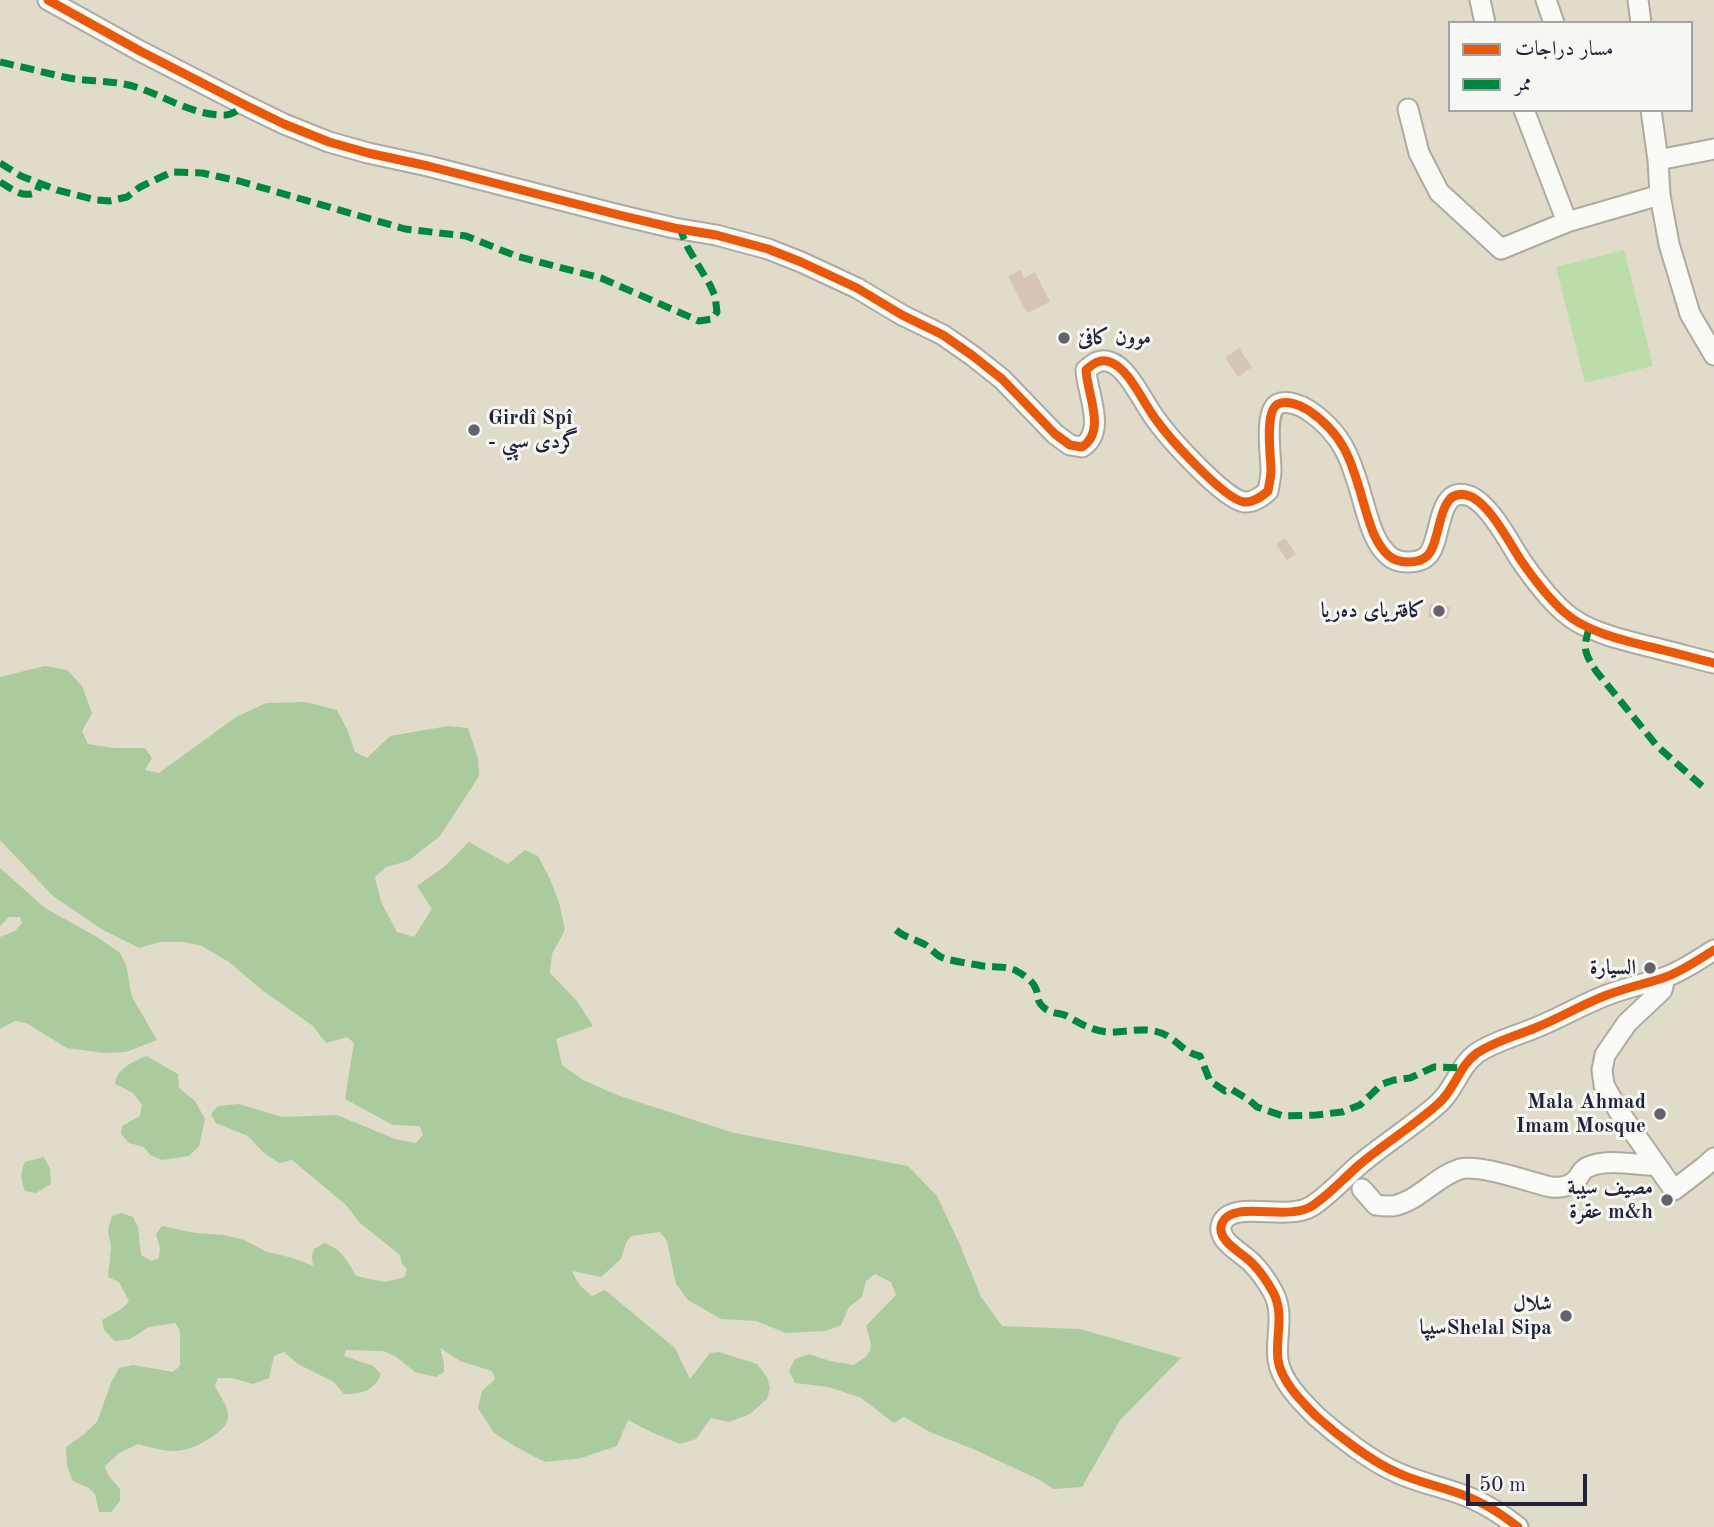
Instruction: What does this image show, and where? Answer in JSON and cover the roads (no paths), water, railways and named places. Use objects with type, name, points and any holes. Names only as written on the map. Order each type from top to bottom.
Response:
[{"type":"street","points":[[48,0],[245,105],[329,142],[619,215],[716,235],[768,249],[801,262],[857,288],[902,315],[943,335],[1002,379],[1055,434],[1070,445],[1082,447],[1090,442],[1094,432],[1086,370],[1103,360],[1113,362],[1126,373],[1157,421],[1194,463],[1231,498],[1246,503],[1258,499],[1268,491],[1271,473],[1272,409],[1278,404],[1290,402],[1321,419],[1336,434],[1352,464],[1376,541],[1390,557],[1402,562],[1415,562],[1428,556],[1435,542],[1446,503],[1456,495],[1467,495],[1496,520],[1544,592],[1566,614],[1589,628],[1628,641],[1714,663]]},
{"type":"street","points":[[1480,0],[1485,21]]},
{"type":"street","points":[[1546,0],[1554,21]]},
{"type":"street","points":[[1638,0],[1641,21]]},
{"type":"street","points":[[1408,109],[1419,153],[1439,192],[1501,248],[1567,222],[1660,195]]},
{"type":"street","points":[[1525,112],[1567,222]]},
{"type":"street","points":[[1651,112],[1660,195],[1669,244],[1690,314],[1714,355]]},
{"type":"street","points":[[1658,160],[1714,149]]},
{"type":"street","points":[[1518,1527],[1494,1509],[1473,1499],[1395,1472],[1343,1437],[1300,1400],[1280,1369],[1279,1312],[1275,1296],[1250,1262],[1222,1236],[1222,1223],[1233,1213],[1290,1213],[1310,1208],[1378,1149],[1441,1102],[1462,1068],[1475,1055],[1494,1043],[1556,1020],[1589,1002],[1665,977],[1714,950]]},
{"type":"street","points":[[1665,977],[1662,990],[1627,1023],[1605,1055],[1602,1070],[1604,1085],[1618,1110],[1674,1190],[1714,1157]]},
{"type":"street","points":[[1362,1189],[1376,1205],[1392,1206],[1412,1199],[1444,1177],[1462,1169],[1482,1168],[1561,1188],[1571,1184],[1590,1166],[1622,1163],[1656,1166]]},
{"type":"place","name":"موون کافێ","points":[[1064,338]]},
{"type":"place","name":"Girdî Spî - گردی سپي","points":[[474,430]]},
{"type":"place","name":"کافتریای دەریا","points":[[1439,611]]},
{"type":"place","name":"السيارة","points":[[1650,968]]},
{"type":"place","name":"Mala Ahmad Imam Mosque","points":[[1660,1114]]},
{"type":"place","name":"مصيف سيبة عقرة m&h","points":[[1667,1200]]},
{"type":"place","name":"شلال سیپاShelal Sipa","points":[[1566,1316]]}]
